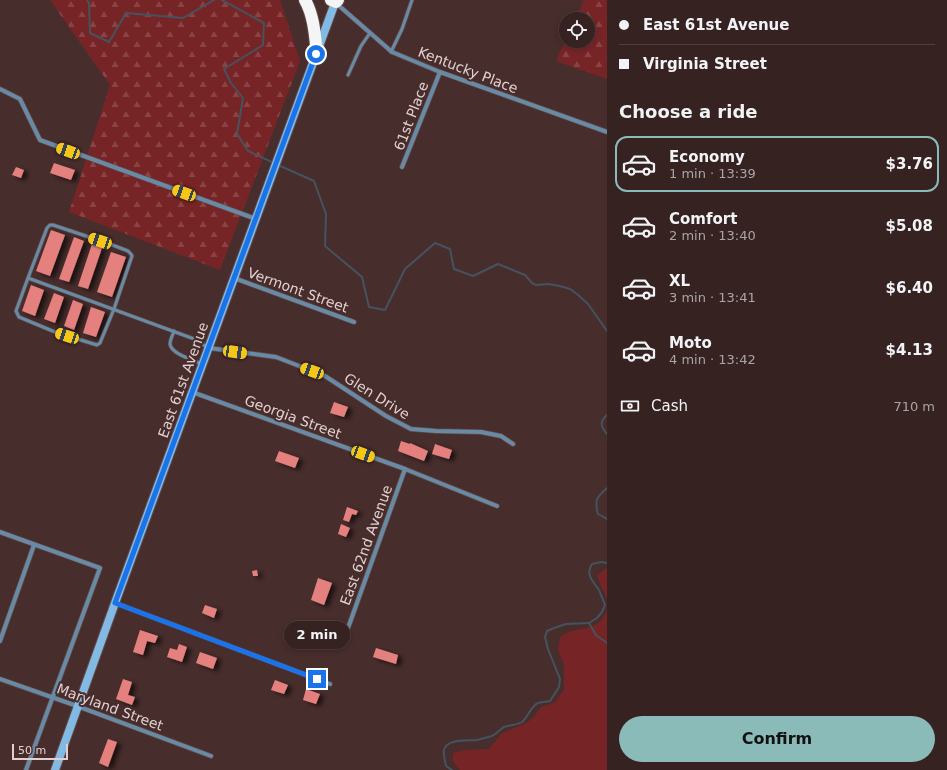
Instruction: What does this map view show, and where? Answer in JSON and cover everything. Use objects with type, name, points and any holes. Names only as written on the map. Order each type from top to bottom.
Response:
[{"type":"highway","points":[[305,0],[312,20],[316,54]]},
{"type":"main road","name":"East 61st Avenue","points":[[54,770],[335,1]]},
{"type":"street","name":"Kentucky Place","points":[[335,1],[391,52],[440,72],[607,132]]},
{"type":"street","name":"61st Place","points":[[402,167],[440,72]]},
{"type":"street","points":[[0,89],[20,99],[40,140],[256,219]]},
{"type":"street","name":"Vermont Street","points":[[234,278],[354,322]]},
{"type":"street","name":"Glen Drive","points":[[208,348],[276,357],[325,376],[386,416],[411,429],[481,432],[500,436],[513,444]]},
{"type":"street","name":"Georgia Street","points":[[192,392],[406,470],[497,506]]},
{"type":"street","name":"East 62nd Avenue","points":[[348,628],[406,470]]},
{"type":"street","points":[[0,532],[100,568],[26,770]]},
{"type":"street","points":[[0,641],[34,545]]},
{"type":"street","points":[[115,603],[330,684]]},
{"type":"street","name":"Maryland Street","points":[[0,679],[53,697],[211,756]]},
{"type":"lane","points":[[391,52],[402,29],[412,0]]},
{"type":"lane","points":[[348,75],[361,46],[370,34]]},
{"type":"lane","points":[[50,225],[110,244],[128,251],[132,256],[114,309],[100,343],[97,345],[55,332],[19,317],[16,311],[28,278],[47,228],[50,225]]},
{"type":"lane","points":[[28,278],[174,331],[197,340],[208,348]]},
{"type":"lane","points":[[174,331],[170,345],[172,349],[179,354],[202,364]]},
{"type":"green space","points":[[50,0],[280,0],[300,61],[220,270],[69,212],[110,85]]},
{"type":"green space","points":[[584,0],[607,0],[607,79],[556,61],[562,48],[595,48],[595,12],[578,12]]},
{"type":"green space","points":[[607,568],[607,599],[597,575]]},
{"type":"green space","points":[[607,610],[607,770],[460,770],[453,762],[453,753],[464,750],[489,749],[502,733],[526,723],[534,717],[540,708],[555,702],[564,690],[564,664],[558,650],[560,637],[570,631],[588,628],[597,624]]},
{"type":"building","points":[[54,163],[75,170],[71,180],[50,173]]},
{"type":"building","points":[[16,167],[24,170],[21,178],[12,175]]},
{"type":"building","points":[[51,230],[65,235],[50,276],[36,271]]},
{"type":"building","points":[[74,237],[84,241],[69,282],[59,279]]},
{"type":"building","points":[[92,244],[102,248],[88,289],[78,286]]},
{"type":"building","points":[[111,252],[126,257],[112,297],[97,292]]},
{"type":"building","points":[[31,285],[44,290],[35,316],[22,311]]},
{"type":"building","points":[[54,293],[64,297],[55,323],[44,319]]},
{"type":"building","points":[[73,300],[83,304],[74,330],[64,326]]},
{"type":"building","points":[[91,307],[105,312],[96,337],[83,333]]},
{"type":"building","points":[[334,402],[348,407],[344,417],[330,413]]},
{"type":"building","points":[[401,441],[410,443],[428,451],[424,461],[398,451]]},
{"type":"building","points":[[435,444],[452,450],[449,459],[432,454]]},
{"type":"building","points":[[279,451],[299,458],[295,468],[275,461]]},
{"type":"building","points":[[347,507],[358,511],[356,515],[352,514],[349,522],[343,520]]},
{"type":"building","points":[[341,524],[350,528],[346,537],[338,534]]},
{"type":"building","points":[[257,570],[258,576],[253,576],[252,571]]},
{"type":"building","points":[[318,578],[332,583],[324,605],[311,600]]},
{"type":"building","points":[[205,605],[217,609],[214,618],[202,613]]},
{"type":"building","points":[[140,630],[158,636],[155,643],[147,641],[143,655],[133,652]]},
{"type":"building","points":[[179,644],[187,647],[182,662],[167,657],[170,648],[177,650]]},
{"type":"building","points":[[376,648],[398,655],[396,664],[373,657]]},
{"type":"building","points":[[200,652],[217,658],[213,669],[196,663]]},
{"type":"building","points":[[123,679],[132,682],[128,695],[135,697],[132,705],[116,699]]},
{"type":"building","points":[[275,680],[288,685],[284,694],[271,690]]},
{"type":"building","points":[[306,689],[320,694],[316,704],[303,700]]},
{"type":"building","points":[[108,739],[117,742],[108,767],[99,763]]},
{"type":"waterway","points":[[87,0],[89,3],[90,33],[109,42],[126,13],[183,18],[214,0]]},
{"type":"waterway","points":[[222,0],[264,23],[263,45],[224,69],[231,83],[243,98],[237,134],[248,151],[274,163]]},
{"type":"waterway","points":[[278,165],[314,181],[326,214],[325,246],[362,277],[369,307],[385,310],[405,269],[435,243],[450,249],[454,269],[473,276],[498,264],[525,275],[532,283],[536,285],[548,284],[570,289],[588,304],[607,331]]},
{"type":"waterway","points":[[607,415],[602,422],[603,429],[607,434]]},
{"type":"waterway","points":[[607,488],[599,496],[596,502],[598,514],[607,519]]},
{"type":"waterway","points":[[452,770],[446,766],[444,758],[444,749],[447,745],[458,741],[477,740],[492,736],[504,727],[522,722],[536,704],[550,701],[559,687],[560,679],[548,649],[545,637],[547,631],[566,624],[589,623],[597,618],[605,605],[589,571],[592,564],[601,562],[607,563]]},
{"type":"waterway","points":[[589,623],[596,635],[607,643]]},
{"type":"route","points":[[316,54],[115,603],[317,679]]}]
